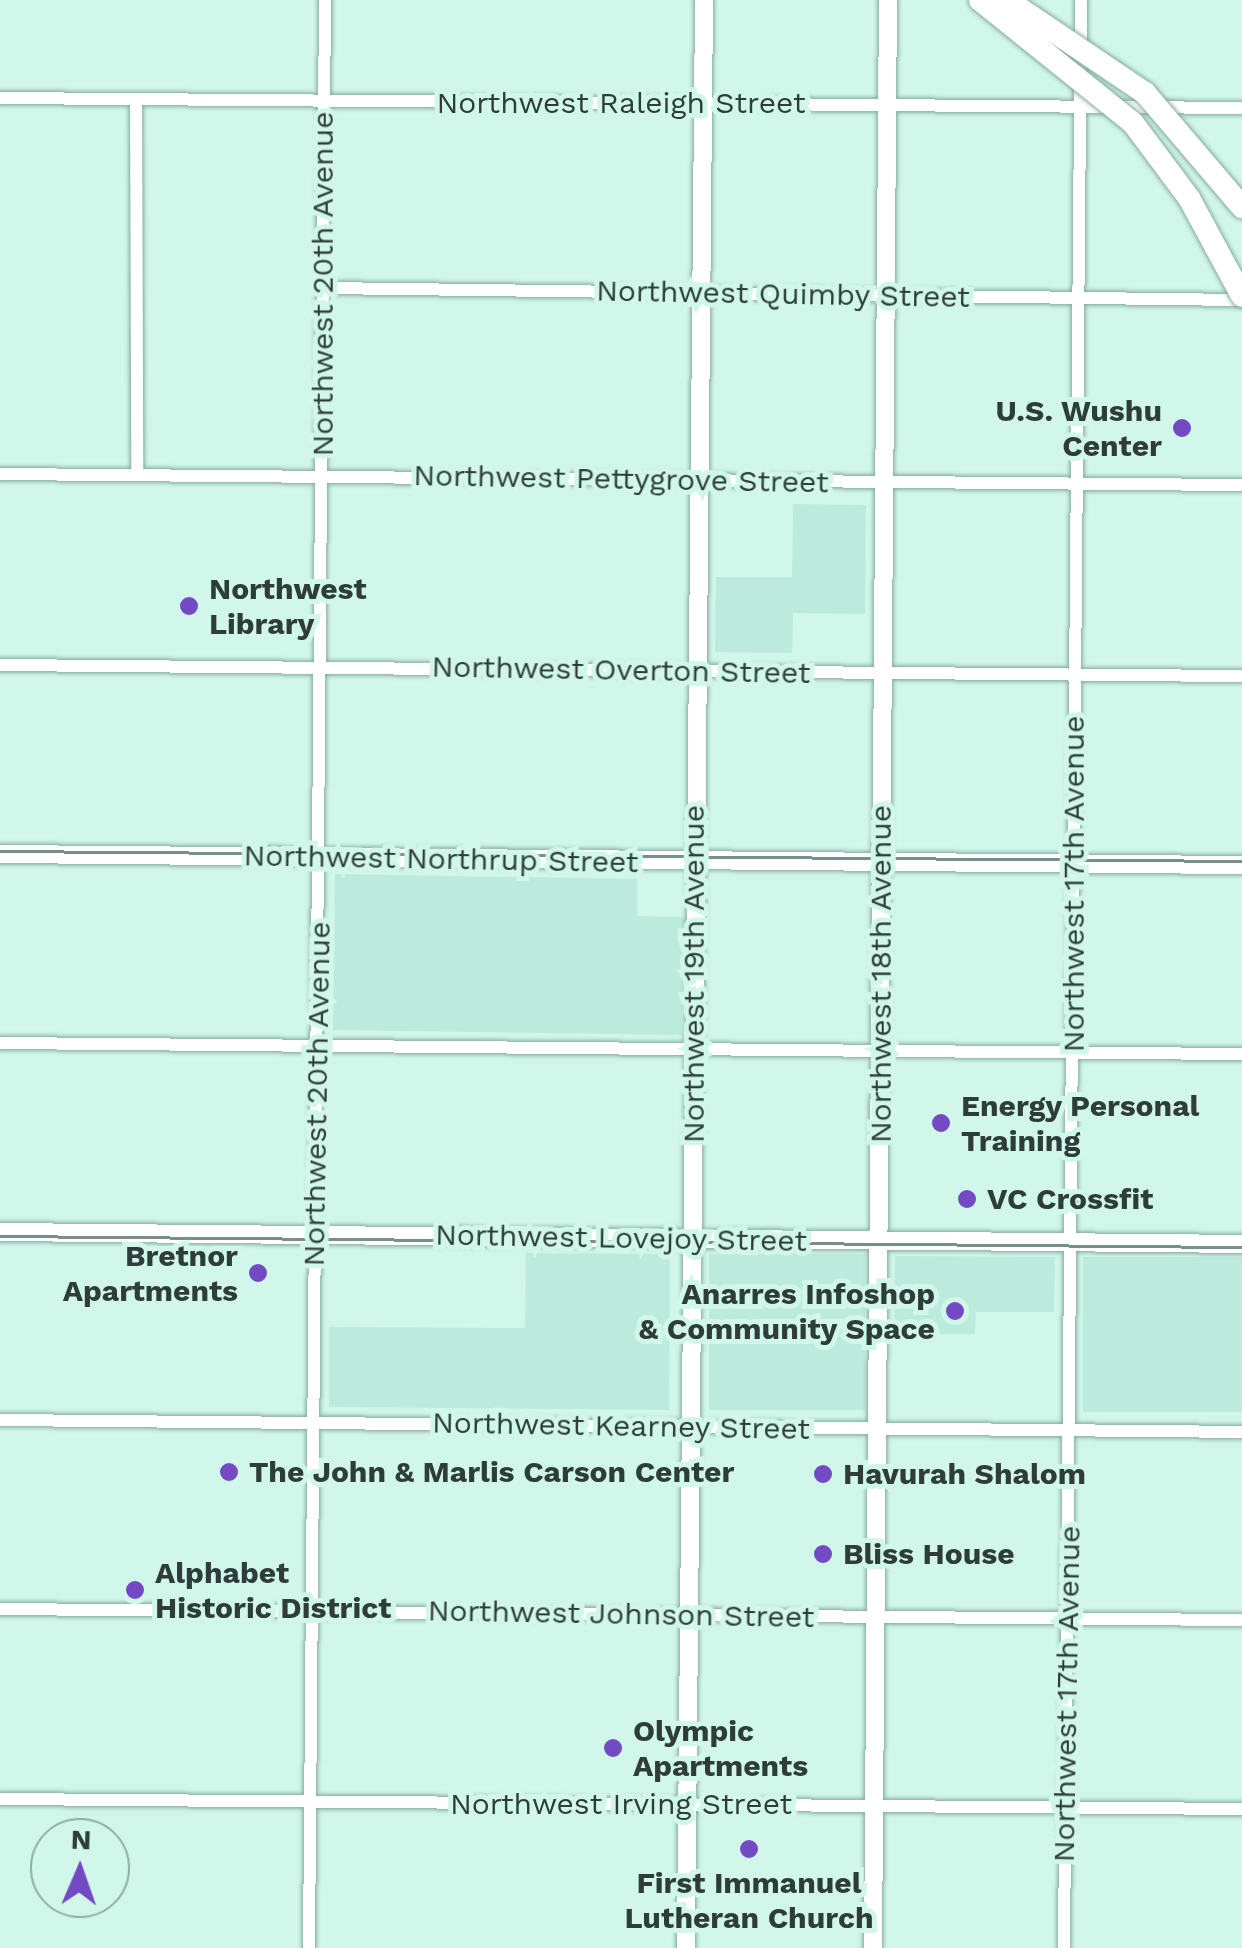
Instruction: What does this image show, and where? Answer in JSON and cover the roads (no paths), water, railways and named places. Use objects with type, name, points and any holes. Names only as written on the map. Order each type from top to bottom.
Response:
[{"type":"highway","points":[[980,0],[1133,123],[1189,198],[1242,298]]},
{"type":"highway","points":[[1007,0],[1145,93],[1242,207]]},
{"type":"street","name":"Northwest 20th Avenue","points":[[309,1948],[326,0]]},
{"type":"street","name":"Northwest 19th Avenue","points":[[686,1948],[704,0]]},
{"type":"street","name":"Northwest 18th Avenue","points":[[873,1948],[888,0]]},
{"type":"street","name":"Northwest 17th Avenue","points":[[1064,1948],[1081,0]]},
{"type":"street","name":"Northwest Raleigh Street","points":[[0,98],[1242,108]]},
{"type":"street","points":[[136,100],[136,475]]},
{"type":"street","name":"Northwest Quimby Street","points":[[324,288],[1242,298]]},
{"type":"street","name":"Northwest Pettygrove Street","points":[[0,474],[1242,485]]},
{"type":"street","name":"Northwest Overton Street","points":[[0,665],[1242,676]]},
{"type":"street","name":"Northwest Northrup Street","points":[[0,854],[1242,865]]},
{"type":"street","points":[[0,1044],[1242,1054]]},
{"type":"street","name":"Northwest Lovejoy Street","points":[[0,1232],[1242,1244]]},
{"type":"street","name":"Northwest Kearney Street","points":[[0,1420],[1242,1432]]},
{"type":"street","name":"Northwest Johnson Street","points":[[0,1609],[1242,1620]]},
{"type":"street","name":"Northwest Irving Street","points":[[0,1799],[1242,1809]]},
{"type":"tram line","points":[[0,851],[1242,861]]},
{"type":"tram line","points":[[0,1236],[1242,1247]]},
{"type":"place","name":"U.S. Wushu Center","points":[[1182,428]]},
{"type":"place","name":"Northwest Library","points":[[189,606]]},
{"type":"place","name":"Energy Personal Training","points":[[941,1123]]},
{"type":"place","name":"VC Crossfit","points":[[967,1199]]},
{"type":"place","name":"Bretnor Apartments","points":[[258,1273]]},
{"type":"place","name":"Anarres Infoshop & Community Space","points":[[955,1311]]},
{"type":"place","name":"The John & Marlis Carson Center","points":[[229,1472]]},
{"type":"place","name":"Havurah Shalom","points":[[823,1474]]},
{"type":"place","name":"Bliss House","points":[[823,1554]]},
{"type":"place","name":"Alphabet Historic District","points":[[135,1590]]},
{"type":"place","name":"Olympic Apartments","points":[[613,1748]]},
{"type":"place","name":"First Immanuel Lutheran Church","points":[[749,1849]]}]
